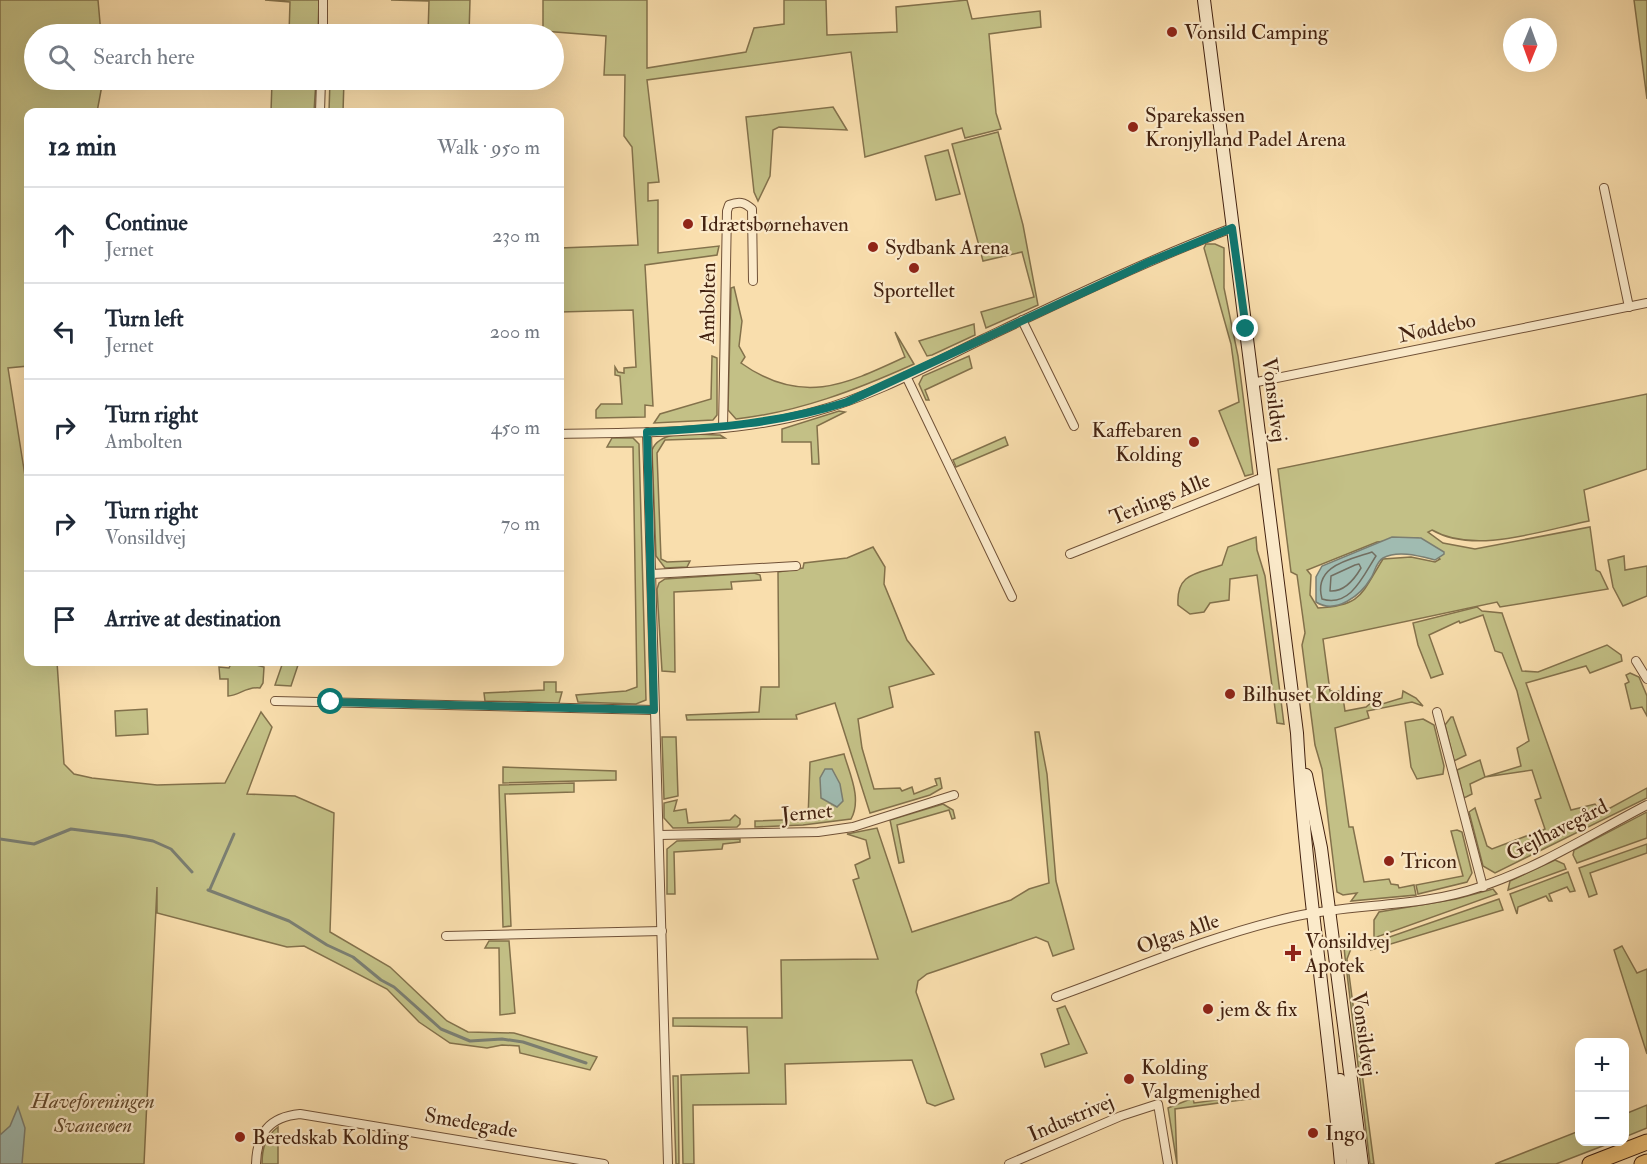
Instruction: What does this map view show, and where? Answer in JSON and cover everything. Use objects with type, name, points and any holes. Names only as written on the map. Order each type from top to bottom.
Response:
[{"type":"highway","points":[[1590,1164],[1647,1142]]},
{"type":"highway","points":[[1642,1164],[1647,1162]]},
{"type":"main road","name":"Vonsildvej","points":[[1204,0],[1297,733],[1301,808],[1331,1057],[1341,1164]]},
{"type":"main road","name":"Vonsildvej","points":[[1297,733],[1321,848],[1362,1164]]},
{"type":"main road","points":[[1301,808],[1309,831],[1318,897],[1330,912]]},
{"type":"main road","points":[[1314,914],[1324,925],[1338,1025],[1344,1033]]},
{"type":"main road","points":[[1331,1057],[1339,1074],[1353,1164]]},
{"type":"street","points":[[323,0],[323,24]]},
{"type":"street","points":[[320,108],[321,90]]},
{"type":"street","points":[[1604,188],[1629,307]]},
{"type":"street","name":"Ambolten","points":[[723,428],[727,211],[729,205],[736,202],[746,203],[752,209],[753,281]]},
{"type":"street","points":[[564,434],[723,428],[782,420],[818,411],[906,376],[1022,320],[1232,228]]},
{"type":"street","name":"Nøddebo","points":[[1252,383],[1647,303]]},
{"type":"street","points":[[1022,320],[1074,426]]},
{"type":"street","points":[[906,376],[1012,597]]},
{"type":"street","points":[[647,432],[668,1164]]},
{"type":"street","name":"Terlings Alle","points":[[1070,554],[1264,477]]},
{"type":"street","points":[[652,574],[796,566]]},
{"type":"street","points":[[1636,661],[1647,679]]},
{"type":"street","points":[[275,701],[654,710]]},
{"type":"street","name":"Gejlhavegård","points":[[1437,712],[1483,886]]},
{"type":"street","name":"Jernet","points":[[659,836],[818,832],[853,827],[954,795]]},
{"type":"street","name":"Gejlhavegård","points":[[1314,914],[1442,898],[1483,886],[1533,864],[1647,805]]},
{"type":"street","name":"Olgas Alle","points":[[1056,997],[1209,941],[1292,917],[1314,914]]},
{"type":"street","points":[[446,936],[662,931]]},
{"type":"street","name":"Industrivej","points":[[1009,1164],[1121,1116],[1158,1104],[1168,1164]]},
{"type":"street","name":"Smedegade","points":[[256,1164],[260,1138],[273,1121],[285,1116],[300,1114],[604,1164]]},
{"type":"green space","name":"Haveforeningen Svanesøen","points":[[0,0],[98,0],[100,24],[24,24],[24,90],[101,90],[98,108],[24,108],[24,366],[8,368],[24,470],[24,666],[57,666],[64,764],[74,774],[92,778],[157,785],[225,783],[261,712],[272,727],[247,794],[295,796],[334,813],[330,932],[390,967],[447,1021],[468,1032],[514,1033],[597,1057],[590,1070],[520,1053],[519,1046],[502,1045],[487,1048],[450,1043],[419,1022],[387,989],[304,946],[287,947],[157,913],[157,887],[144,1164],[0,1164]]},
{"type":"green space","points":[[265,0],[319,0],[318,24],[289,24],[290,2]]},
{"type":"green space","points":[[391,0],[470,0],[469,24],[428,24],[429,1]]},
{"type":"green space","points":[[543,0],[647,0],[647,68],[746,52],[754,28],[784,24],[784,0],[826,0],[827,35],[897,32],[896,7],[967,0],[972,19],[1040,11],[1041,27],[989,34],[996,113],[1001,129],[965,138],[962,128],[865,157],[851,52],[647,80],[659,182],[648,183],[648,201],[658,200],[658,253],[719,246],[717,255],[645,265],[653,406],[645,405],[645,417],[596,418],[596,410],[601,404],[622,404],[620,376],[615,375],[615,367],[618,372],[624,373],[624,368],[636,367],[633,310],[564,312],[564,248],[638,245],[632,147],[624,136],[625,75],[604,75],[606,36],[564,33],[564,24],[543,24]]},
{"type":"green space","points":[[1634,0],[1647,0],[1647,99]]},
{"type":"green space","points":[[272,90],[315,90],[314,108],[271,108]]},
{"type":"green space","points":[[330,90],[344,90],[343,108],[329,108]]},
{"type":"green space","points":[[833,107],[847,130],[779,127],[773,130],[770,176],[758,201],[754,192],[746,117]]},
{"type":"green space","points":[[998,132],[1023,225],[1038,305],[986,328],[981,312],[1034,297],[1022,252],[983,261],[952,144]]},
{"type":"green space","points":[[948,150],[960,194],[936,200],[925,156]]},
{"type":"green space","points":[[1206,244],[1215,244],[1224,248],[1224,288],[1238,356],[1253,474],[1245,476],[1219,411],[1239,402],[1231,344],[1204,248]]},
{"type":"green space","points":[[734,287],[742,321],[739,346],[745,357],[741,363],[763,376],[784,384],[803,387],[823,387],[843,383],[905,357],[895,332],[914,364],[827,399],[782,411],[736,419],[728,410],[731,288]]},
{"type":"green space","points":[[974,324],[975,335],[932,355],[927,356],[919,341]]},
{"type":"green space","points":[[712,356],[717,358],[717,415],[713,420],[654,423],[660,414],[711,399]]},
{"type":"green space","points":[[969,356],[972,368],[925,390],[929,400],[926,400],[919,384],[923,376]]},
{"type":"green space","points":[[1647,394],[1647,469],[1584,490],[1589,521],[1488,541],[1449,537],[1432,530],[1428,532],[1443,543],[1475,549],[1590,527],[1596,570],[1600,572],[1608,589],[1500,607],[1497,602],[1323,639],[1330,691],[1342,691],[1345,711],[1366,707],[1372,702],[1379,705],[1402,698],[1403,691],[1416,698],[1423,706],[1412,702],[1367,711],[1369,718],[1335,728],[1349,827],[1353,827],[1364,882],[1389,879],[1391,884],[1398,885],[1399,888],[1414,885],[1416,895],[1351,901],[1357,893],[1343,895],[1337,892],[1322,769],[1315,745],[1302,645],[1305,633],[1297,575],[1291,572],[1278,469]],"holes":[[[1418,538],[1440,559],[1435,562],[1411,557],[1383,559],[1359,596],[1344,604],[1318,608],[1310,595],[1311,575],[1307,570],[1377,542]]]},
{"type":"green space","points":[[839,411],[845,412],[817,426],[819,464],[812,464],[811,442],[782,442],[782,429]]},
{"type":"green space","points":[[720,435],[725,438],[665,440],[657,453],[661,559],[667,562],[690,561],[687,567],[665,568],[656,556],[652,450],[663,438],[672,436]]},
{"type":"green space","points":[[1005,437],[1008,445],[956,467],[953,460]]},
{"type":"green space","points":[[612,438],[633,438],[639,444],[646,700],[636,704],[578,702],[576,695],[626,691],[637,687],[633,447],[607,447]]},
{"type":"green space","points":[[1256,537],[1257,550],[1265,576],[1284,724],[1277,723],[1257,575],[1230,579],[1229,600],[1210,603],[1204,612],[1190,614],[1178,605],[1178,594],[1184,581],[1196,573],[1222,565],[1228,547]]},
{"type":"green space","points":[[873,547],[885,567],[884,584],[907,640],[934,674],[889,687],[893,707],[858,719],[862,748],[874,789],[900,788],[902,791],[912,787],[914,794],[937,785],[935,779],[940,778],[942,788],[930,795],[870,813],[835,703],[796,715],[797,719],[687,720],[686,715],[759,712],[761,687],[779,687],[778,572],[803,568],[804,563],[847,558]]},
{"type":"green space","points":[[1624,556],[1625,570],[1647,566],[1647,596],[1623,606],[1613,587],[1608,560]]},
{"type":"green space","points":[[754,573],[760,575],[761,580],[731,582],[732,589],[674,592],[675,672],[662,671],[657,589],[659,583],[665,579]]},
{"type":"green space","points":[[1477,607],[1482,611],[1502,613],[1522,671],[1538,672],[1607,645],[1621,655],[1622,661],[1590,673],[1586,666],[1526,683],[1571,810],[1595,804],[1601,813],[1647,788],[1647,798],[1495,873],[1483,866],[1469,812],[1475,808],[1487,846],[1492,849],[1545,829],[1535,800],[1541,798],[1532,770],[1485,777],[1521,766],[1517,748],[1529,741],[1517,691],[1502,653],[1495,651],[1483,615],[1460,623],[1459,621],[1429,635],[1443,674],[1431,678],[1418,645],[1413,623]]},
{"type":"green space","points":[[230,666],[264,667],[263,683],[260,688],[251,688],[228,696],[228,679],[220,679],[219,667],[229,668]]},
{"type":"green space","points":[[282,666],[298,666],[291,686],[275,685]]},
{"type":"green space","points":[[1630,673],[1639,677],[1647,696],[1647,716],[1642,707],[1631,709],[1625,684],[1629,682],[1626,675]]},
{"type":"green space","points":[[544,682],[556,682],[556,692],[562,692],[559,703],[485,701],[484,693],[544,690]]},
{"type":"green space","points":[[147,709],[148,734],[116,736],[115,711]]},
{"type":"green space","points":[[1453,717],[1466,755],[1454,761],[1445,725]]},
{"type":"green space","points":[[1423,719],[1434,725],[1444,766],[1443,774],[1417,779],[1411,767],[1405,722]]},
{"type":"green space","points":[[1035,732],[1039,732],[1047,774],[1056,881],[1074,949],[1053,956],[1048,942],[1036,937],[927,974],[918,981],[916,992],[954,1099],[935,1106],[927,1103],[912,1060],[785,1064],[786,1104],[693,1105],[694,1164],[683,1164],[681,1075],[749,1073],[747,1027],[673,1026],[673,1018],[782,1018],[781,960],[878,959],[853,880],[859,878],[855,865],[870,858],[866,840],[847,834],[877,828],[912,932],[1011,900],[1029,889],[1049,883]]},
{"type":"green space","points":[[662,737],[676,737],[678,796],[664,799]]},
{"type":"green space","points":[[844,754],[855,795],[851,819],[803,825],[755,827],[755,821],[808,819],[810,762]]},
{"type":"green space","points":[[1480,760],[1485,777],[1470,784],[1472,794],[1464,798],[1457,770]]},
{"type":"green space","points":[[503,767],[616,771],[616,780],[503,783]]},
{"type":"green space","points":[[574,783],[574,792],[505,794],[511,926],[503,927],[499,785]]},
{"type":"green space","points":[[677,800],[674,811],[686,809],[688,823],[730,820],[735,815],[740,819],[740,824],[737,827],[673,828],[664,818],[664,803]]},
{"type":"green space","points":[[943,804],[953,810],[955,818],[952,819],[949,810],[897,825],[904,862],[899,863],[890,820]]},
{"type":"green space","points":[[1647,812],[1647,838],[1577,863],[1573,855],[1574,850]]},
{"type":"green space","points":[[1451,831],[1462,832],[1472,873],[1467,882],[1418,894],[1416,885],[1463,876]]},
{"type":"green space","points":[[740,839],[740,842],[723,844],[722,849],[674,852],[675,894],[667,894],[667,849],[677,841]]},
{"type":"green space","points":[[1647,844],[1647,853],[1590,873],[1597,894],[1589,897],[1579,868]]},
{"type":"green space","points":[[1555,860],[1564,864],[1566,869],[1508,890],[1510,881]]},
{"type":"green space","points":[[1568,872],[1575,891],[1570,892],[1567,887],[1549,894],[1552,901],[1549,901],[1546,896],[1518,907],[1517,914],[1510,894]]},
{"type":"green space","points":[[1493,889],[1497,894],[1374,938],[1374,920],[1379,912],[1456,899]]},
{"type":"green space","points":[[1499,899],[1503,910],[1371,950],[1372,943]]},
{"type":"green space","points":[[489,941],[509,941],[515,1013],[500,1015],[499,948],[485,948]]},
{"type":"green space","points":[[1352,946],[1347,959],[1374,1164],[1370,1164],[1345,957],[1344,947]]},
{"type":"green space","points":[[1622,946],[1637,973],[1647,969],[1647,1054],[1614,950]]},
{"type":"green space","points":[[1065,1006],[1087,1053],[1045,1067],[1041,1054],[1069,1044],[1057,1009]]},
{"type":"green space","points":[[673,1076],[678,1076],[679,1164],[676,1164]]},
{"type":"green space","points":[[1255,1095],[1255,1098],[1175,1109],[1177,1164],[1168,1108],[1193,1098],[1194,1103]]},
{"type":"green space","points":[[1647,1105],[1647,1128],[1629,1135],[1629,1112]]},
{"type":"green space","points":[[278,1127],[278,1164],[262,1164],[265,1144]]},
{"type":"green space","points":[[1575,1133],[1575,1146],[1603,1146],[1556,1164],[1495,1164]]},
{"type":"water","points":[[1392,537],[1421,538],[1444,554],[1435,560],[1409,554],[1395,554],[1383,558],[1367,584],[1347,601],[1332,606],[1316,602],[1316,577],[1322,566]]},
{"type":"water","points":[[825,769],[832,769],[840,784],[843,801],[837,807],[821,798],[820,778]]},
{"type":"water","points":[[18,1107],[25,1128],[22,1164],[0,1164],[0,1135],[10,1126]]},
{"type":"waterway","points":[[0,839],[34,844],[71,829],[126,836],[153,841],[171,849],[192,872]]},
{"type":"waterway","points":[[210,889],[234,834]]},
{"type":"waterway","points":[[208,890],[289,921],[327,945],[353,957],[381,980],[394,987],[441,1029],[470,1041],[502,1039],[523,1042],[586,1063]]},
{"type":"place","name":"Vonsild Camping","points":[[1172,32]]},
{"type":"place","name":"Sparekassen Kronjylland Padel Arena","points":[[1133,127]]},
{"type":"place","name":"Idrætsbørnehaven","points":[[688,224]]},
{"type":"place","name":"Sydbank Arena","points":[[873,247]]},
{"type":"place","name":"Sportellet","points":[[914,268]]},
{"type":"place","name":"Kaffebaren Kolding","points":[[1194,442]]},
{"type":"place","name":"Bilhuset Kolding","points":[[1230,694]]},
{"type":"place","name":"Tricon","points":[[1389,861]]},
{"type":"place","name":"Vonsildvej Apotek","points":[[1293,953]]},
{"type":"place","name":"jem & fix","points":[[1208,1009]]},
{"type":"place","name":"Kolding Valgmenighed","points":[[1129,1079]]},
{"type":"place","name":"Ingo","points":[[1313,1133]]},
{"type":"place","name":"Beredskab Kolding","points":[[240,1137]]},
{"type":"route","points":[[331,702],[654,710],[647,432],[759,424],[847,402],[1149,262],[1232,228],[1246,329]]}]
